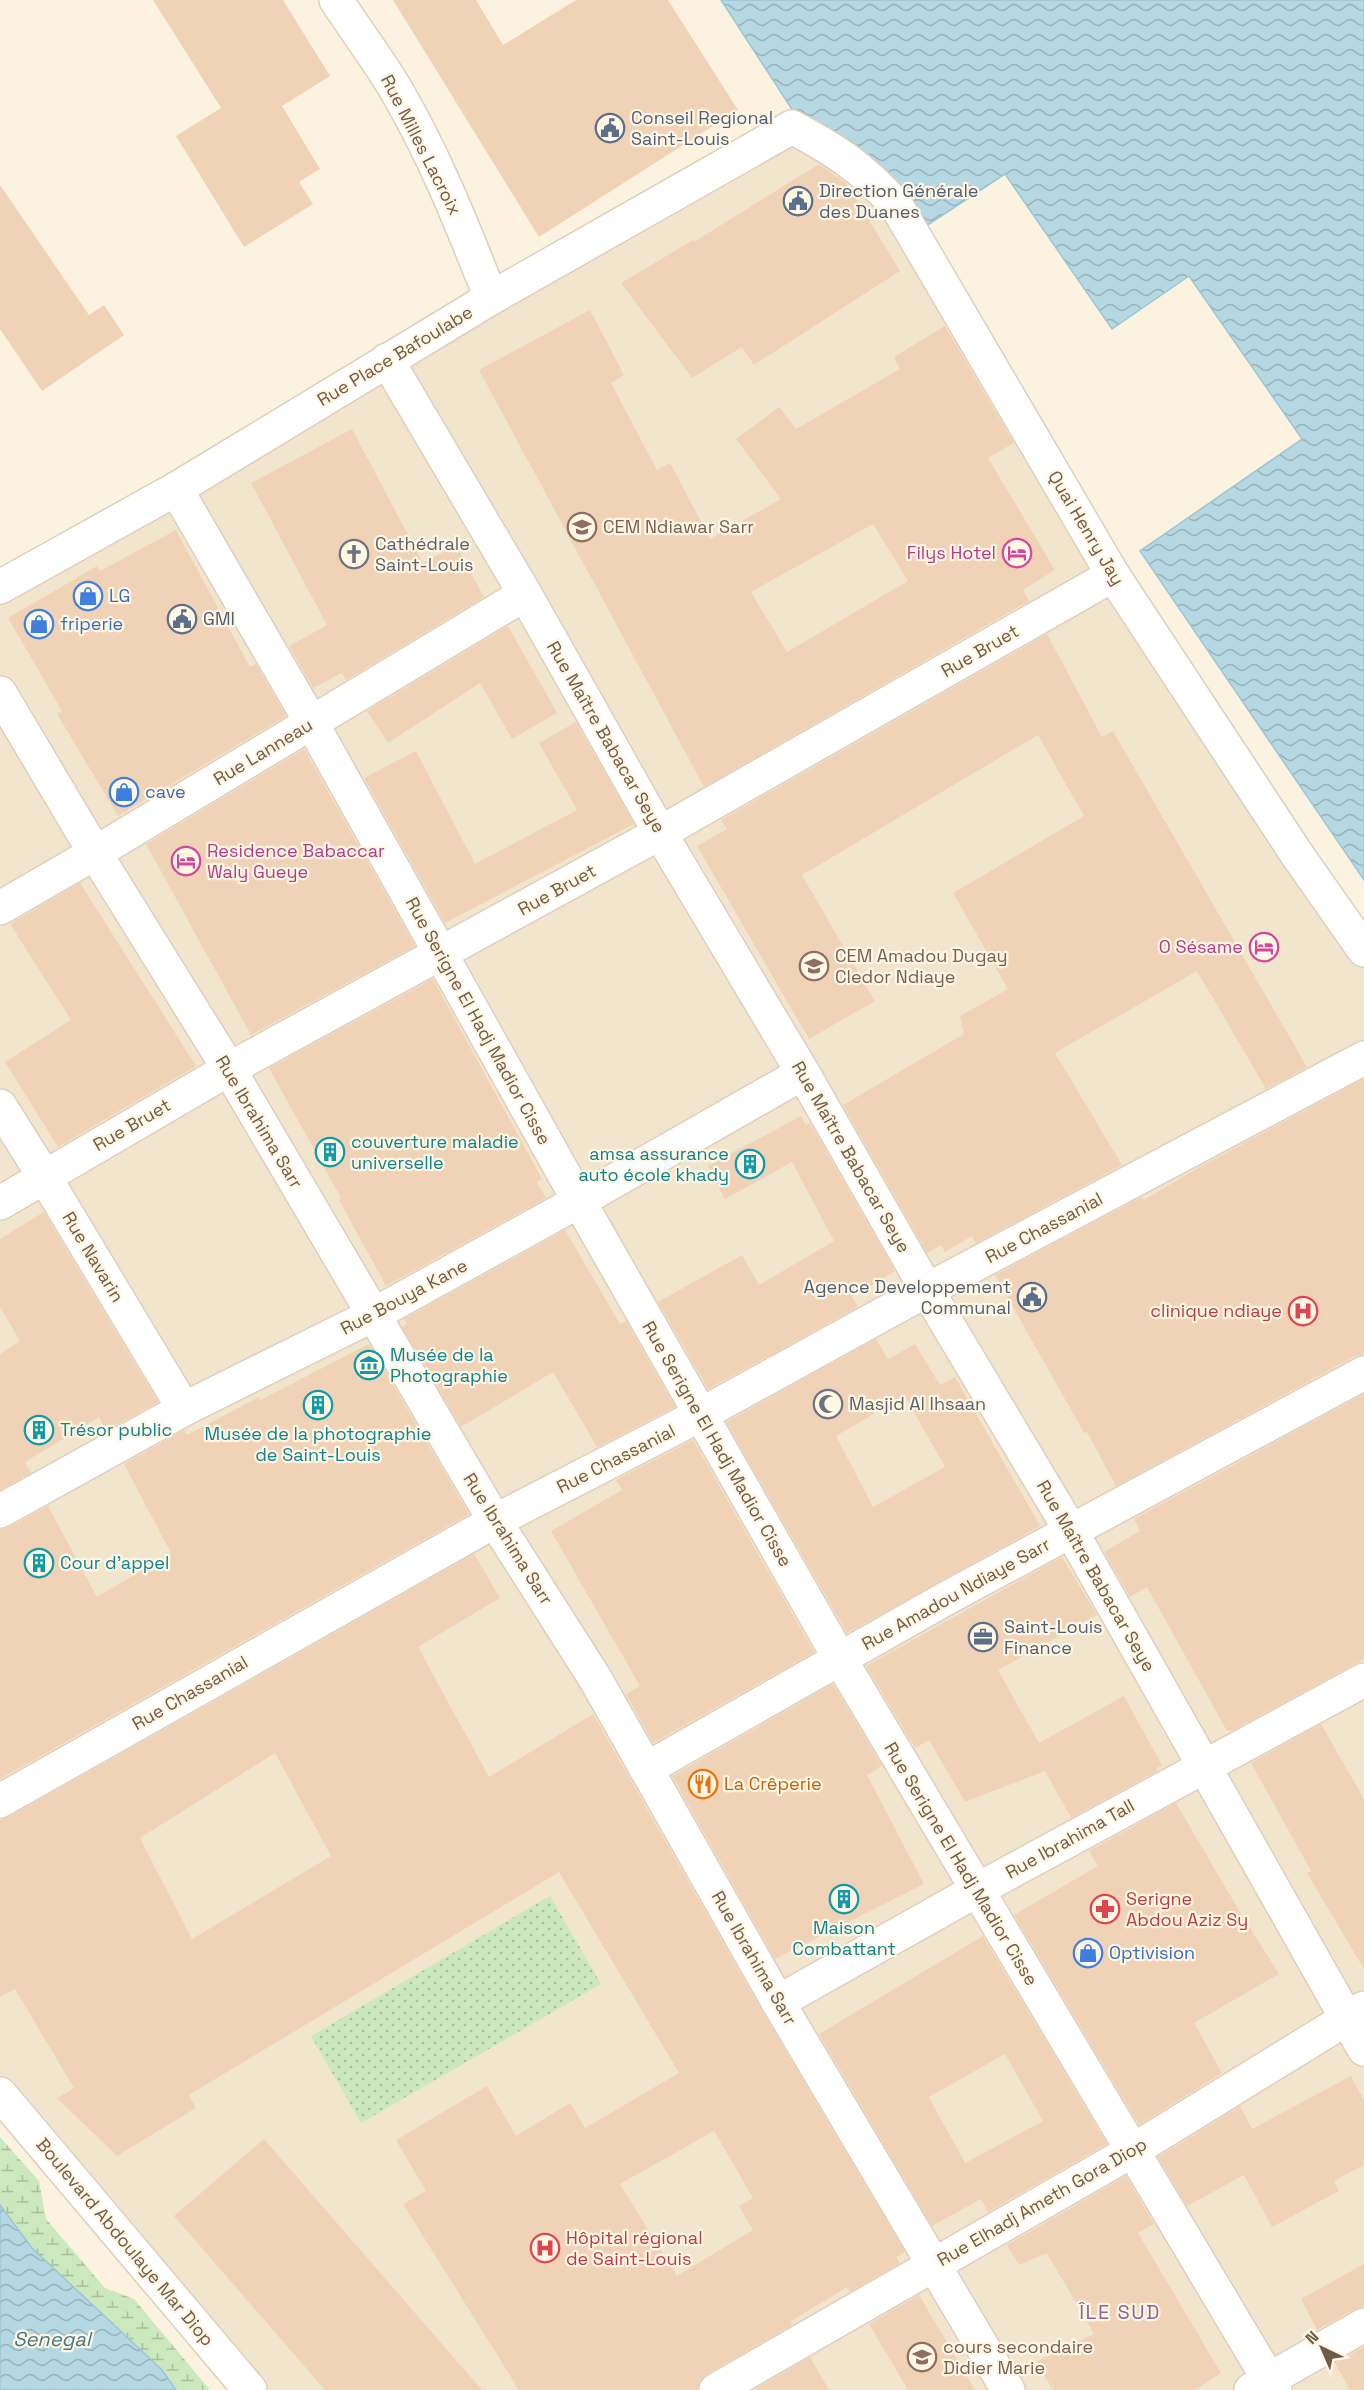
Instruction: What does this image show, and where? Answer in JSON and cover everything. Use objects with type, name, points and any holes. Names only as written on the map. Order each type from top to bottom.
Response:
[{"type":"street","name":"Rue Milles Lacroix","points":[[336,0],[395,89],[427,149],[458,215],[491,298]]},
{"type":"street","name":"Rue Place Bafoulabe","points":[[0,587],[176,489],[491,298],[792,127]]},
{"type":"street","name":"Quai Henry Jay","points":[[792,127],[835,150],[869,176],[896,205],[1113,575],[1296,853],[1364,950]]},
{"type":"street","name":"Rue Maître Babacar Seye","points":[[387,360],[525,594],[660,833],[803,1074],[927,1290],[1071,1531],[1204,1767],[1355,2013],[1364,2049]]},
{"type":"street","name":"Rue Serigne El Hadj Madior Cisse","points":[[176,489],[311,722],[579,1201],[840,1659],[1132,2151],[1265,2386]]},
{"type":"street","name":"Rue Bruet","points":[[0,1203],[229,1070],[660,833],[1113,575]]},
{"type":"street","name":"Rue Lanneau","points":[[0,908],[525,594]]},
{"type":"street","name":"Rue Ibrahima Sarr","points":[[0,693],[95,853],[229,1070],[495,1521],[596,1680],[778,2002],[1008,2390]]},
{"type":"street","name":"Rue Chassanial","points":[[0,1801],[495,1521],[700,1415],[927,1290],[1364,1058]]},
{"type":"street","name":"Rue Bouya Kane","points":[[0,1512],[184,1409],[373,1315],[803,1074]]},
{"type":"street","name":"Rue Navarin","points":[[0,1107],[184,1409]]},
{"type":"street","name":"Rue Amadou Ndiaye Sarr","points":[[646,1769],[945,1599],[1364,1372]]},
{"type":"street","name":"Rue Ibrahima Tall","points":[[778,2002],[976,1890],[1364,1680]]},
{"type":"street","name":"Rue Elhadj Ameth Gora Diop","points":[[716,2390],[1132,2151],[1355,2013]]},
{"type":"street","name":"Boulevard Abdoulaye Mar Diop","points":[[0,2094],[250,2390]]},
{"type":"street","points":[[1265,2386],[1364,2325]]},
{"type":"shaded area","points":[[792,127],[869,176],[1364,950],[1364,2390],[250,2390],[0,2094],[0,587]]},
{"type":"green space","points":[[550,1896],[601,1984],[361,2123],[311,2036]]},
{"type":"green space","points":[[0,2137],[39,2181],[46,2219],[105,2288],[134,2299],[210,2390],[176,2390],[162,2370],[32,2248],[0,2205]]},
{"type":"water","points":[[721,0],[1364,0],[1364,880],[1140,551],[1302,439],[1189,276],[1112,329],[1005,174],[926,226],[793,111]]},
{"type":"water","name":"Senegal","points":[[0,2205],[32,2248],[162,2370],[176,2390],[0,2390]]},
{"type":"building","points":[[153,0],[283,0],[330,76],[282,106],[320,169],[299,182],[313,204],[244,247],[176,136],[221,108]]},
{"type":"building","points":[[393,0],[476,0],[503,45],[576,0],[668,0],[738,110],[539,237]]},
{"type":"building","points":[[819,164],[847,184],[900,271],[754,365],[742,347],[692,378],[621,283],[693,240],[694,242]]},
{"type":"building","points":[[0,185],[89,315],[104,305],[124,335],[42,391],[0,329]]},
{"type":"building","points":[[590,310],[624,375],[611,383],[657,470],[670,463],[710,539],[781,499],[736,439],[779,407],[796,429],[900,369],[894,357],[945,326],[1014,443],[988,458],[1055,570],[1023,590],[1029,601],[704,787],[479,370]],"holes":[[[873,524],[908,581],[787,652],[751,592]]]},
{"type":"building","name":"Cathédrale Saint-Louis","points":[[352,429],[423,563],[456,545],[484,597],[346,680],[342,673],[313,688],[289,646],[327,625],[251,483]]},
{"type":"building","points":[[176,530],[250,667],[256,664],[286,716],[118,816],[57,714],[62,711],[8,618],[97,566],[100,571]]},
{"type":"building","points":[[508,626],[557,713],[512,739],[480,683],[388,743],[367,711]]},
{"type":"building","points":[[1047,634],[1102,737],[1113,731],[1307,1067],[1266,1089],[1197,971],[1055,1053],[1122,1165],[976,1243],[972,1236],[945,1252],[941,1245],[927,1253],[843,1105],[964,1034],[960,1016],[1008,989],[953,893],[1084,816],[1038,735],[802,875],[875,1001],[809,1039],[697,846],[727,829],[721,820]]},
{"type":"building","points":[[576,722],[634,824],[445,923],[364,778],[416,751],[475,864],[577,810],[539,743]]},
{"type":"building","name":"Residence Babaccar Waly Gueye","points":[[304,749],[415,946],[251,1035],[146,844]]},
{"type":"building","points":[[80,883],[196,1066],[58,1147],[5,1062],[71,1020],[10,924]]},
{"type":"building","points":[[433,979],[542,1179],[537,1182],[546,1198],[386,1286],[339,1200],[341,1198],[269,1068]]},
{"type":"building","points":[[1364,1079],[1364,1354],[1355,1356],[1116,1486],[995,1275],[1142,1197],[1144,1200],[1196,1169]]},
{"type":"building","points":[[801,1116],[806,1125],[810,1123],[895,1271],[852,1297],[858,1307],[708,1389],[658,1302],[742,1255],[759,1285],[834,1241],[792,1162],[725,1199],[708,1166]]},
{"type":"building","name":"Trésor public","points":[[44,1212],[158,1402],[106,1431],[99,1417],[25,1462],[31,1473],[0,1490],[0,1354],[20,1341],[0,1307],[0,1239]]},
{"type":"building","points":[[565,1230],[620,1324],[626,1321],[675,1407],[597,1447],[553,1372],[461,1427],[402,1327],[407,1324],[404,1319]]},
{"type":"building","points":[[876,1339],[888,1359],[915,1344],[940,1385],[955,1377],[1040,1526],[847,1633],[726,1422]],"holes":[[[905,1396],[945,1467],[873,1507],[836,1436]]]},
{"type":"building","points":[[369,1344],[469,1514],[0,1779],[0,1530],[48,1506],[97,1597],[171,1553],[124,1464],[184,1430],[187,1435]]},
{"type":"building","points":[[1364,1394],[1364,1659],[1233,1730],[1227,1731],[1147,1587],[1130,1597],[1104,1552],[1140,1531],[1134,1519]]},
{"type":"building","points":[[693,1440],[814,1652],[653,1743],[626,1694],[640,1686],[551,1531],[622,1490],[616,1480]]},
{"type":"building","points":[[474,1554],[500,1598],[418,1647],[489,1777],[593,1714],[762,2011],[905,2252],[896,2257],[900,2263],[850,2292],[847,2287],[790,2322],[792,2325],[707,2374],[700,2381],[697,2390],[519,2390],[403,2204],[426,2191],[396,2140],[487,2086],[516,2136],[570,2103],[585,2128],[679,2073],[559,1872],[189,2095],[196,2108],[117,2156],[57,2098],[74,2088],[15,1989],[0,1997],[0,1820]],"holes":[[[275,1753],[331,1856],[192,1939],[140,1838]],[[714,2131],[753,2198],[739,2206],[753,2230],[677,2276],[620,2184]]]},
{"type":"building","points":[[1062,1557],[1097,1615],[998,1670],[1039,1743],[1124,1696],[1162,1765],[1156,1769],[1157,1771],[1071,1818],[1045,1771],[965,1802],[929,1740],[915,1748],[866,1666]]},
{"type":"building","points":[[833,1684],[882,1766],[867,1775],[924,1884],[775,1959],[672,1776]]},
{"type":"building","points":[[1321,1724],[1364,1799],[1364,1969],[1307,1873],[1311,1871],[1251,1763]]},
{"type":"building","points":[[1176,1803],[1279,1974],[1194,2023],[1222,2073],[1139,2125],[1014,1915],[1098,1866],[1089,1851]]},
{"type":"building","points":[[983,1936],[1107,2144],[988,2212],[981,2199],[932,2226],[819,2034]],"holes":[[[1005,2054],[1043,2121],[965,2163],[929,2097]]]},
{"type":"building","points":[[1351,2076],[1364,2100],[1364,2165],[1334,2181],[1339,2191],[1272,2227],[1244,2175],[1187,2206],[1158,2157],[1240,2106],[1252,2129]]},
{"type":"building","points":[[264,2139],[482,2390],[325,2390],[174,2216]]},
{"type":"building","points":[[1126,2176],[1154,2224],[1138,2233],[1221,2373],[1195,2390],[1053,2390],[1036,2362],[1094,2334],[1047,2253],[1019,2265],[1007,2245]]},
{"type":"building","points":[[1364,2264],[1364,2306],[1317,2330],[1301,2299]]},
{"type":"building","name":"cours secondaire Didier Marie","points":[[919,2295],[975,2390],[908,2390],[869,2324]]},
{"type":"building","points":[[1364,2347],[1364,2390],[1350,2390],[1335,2363]]},
{"type":"building","points":[[810,2357],[829,2390],[754,2390]]},
{"type":"place","name":"Conseil Regional Saint-Louis","points":[[610,128]]},
{"type":"place","name":"Direction Générale des Duanes","points":[[798,201]]},
{"type":"place","name":"CEM Ndiawar Sarr","points":[[582,527]]},
{"type":"place","name":"Filys Hotel","points":[[1017,553]]},
{"type":"place","name":"Cathédrale Saint-Louis","points":[[354,554]]},
{"type":"place","name":"LG","points":[[88,596]]},
{"type":"place","name":"GMI","points":[[182,619]]},
{"type":"place","name":"friperie","points":[[39,624]]},
{"type":"place","name":"cave","points":[[124,792]]},
{"type":"place","name":"Residence Babaccar Waly Gueye","points":[[186,861]]},
{"type":"place","name":"O Sésame","points":[[1264,947]]},
{"type":"place","name":"CEM Amadou Dugay Cledor Ndiaye","points":[[814,966]]},
{"type":"place","name":"couverture maladie universelle","points":[[330,1152]]},
{"type":"place","name":"amsa assurance auto école khady","points":[[750,1164]]},
{"type":"place","name":"Agence Developpement Communal","points":[[1032,1297]]},
{"type":"place","name":"clinique ndiaye","points":[[1303,1311]]},
{"type":"place","name":"Musée de la Photographie","points":[[369,1365]]},
{"type":"place","name":"Masjid Al Ihsaan","points":[[828,1404]]},
{"type":"place","name":"Musée de la photographie de Saint-Louis","points":[[318,1405]]},
{"type":"place","name":"Trésor public","points":[[39,1430]]},
{"type":"place","name":"Cour d'appel","points":[[39,1563]]},
{"type":"place","name":"Saint-Louis Finance","points":[[983,1637]]},
{"type":"place","name":"La Crêperie","points":[[703,1784]]},
{"type":"place","name":"Maison Combattant","points":[[844,1899]]},
{"type":"place","name":"Serigne Abdou Aziz Sy","points":[[1105,1909]]},
{"type":"place","name":"Optivision","points":[[1088,1953]]},
{"type":"place","name":"Hôpital régional de Saint-Louis","points":[[545,2248]]},
{"type":"place","name":"cours secondaire Didier Marie","points":[[922,2357]]},
{"type":"district","name":"ÎLE SUD","points":[[1120,2312]]}]
